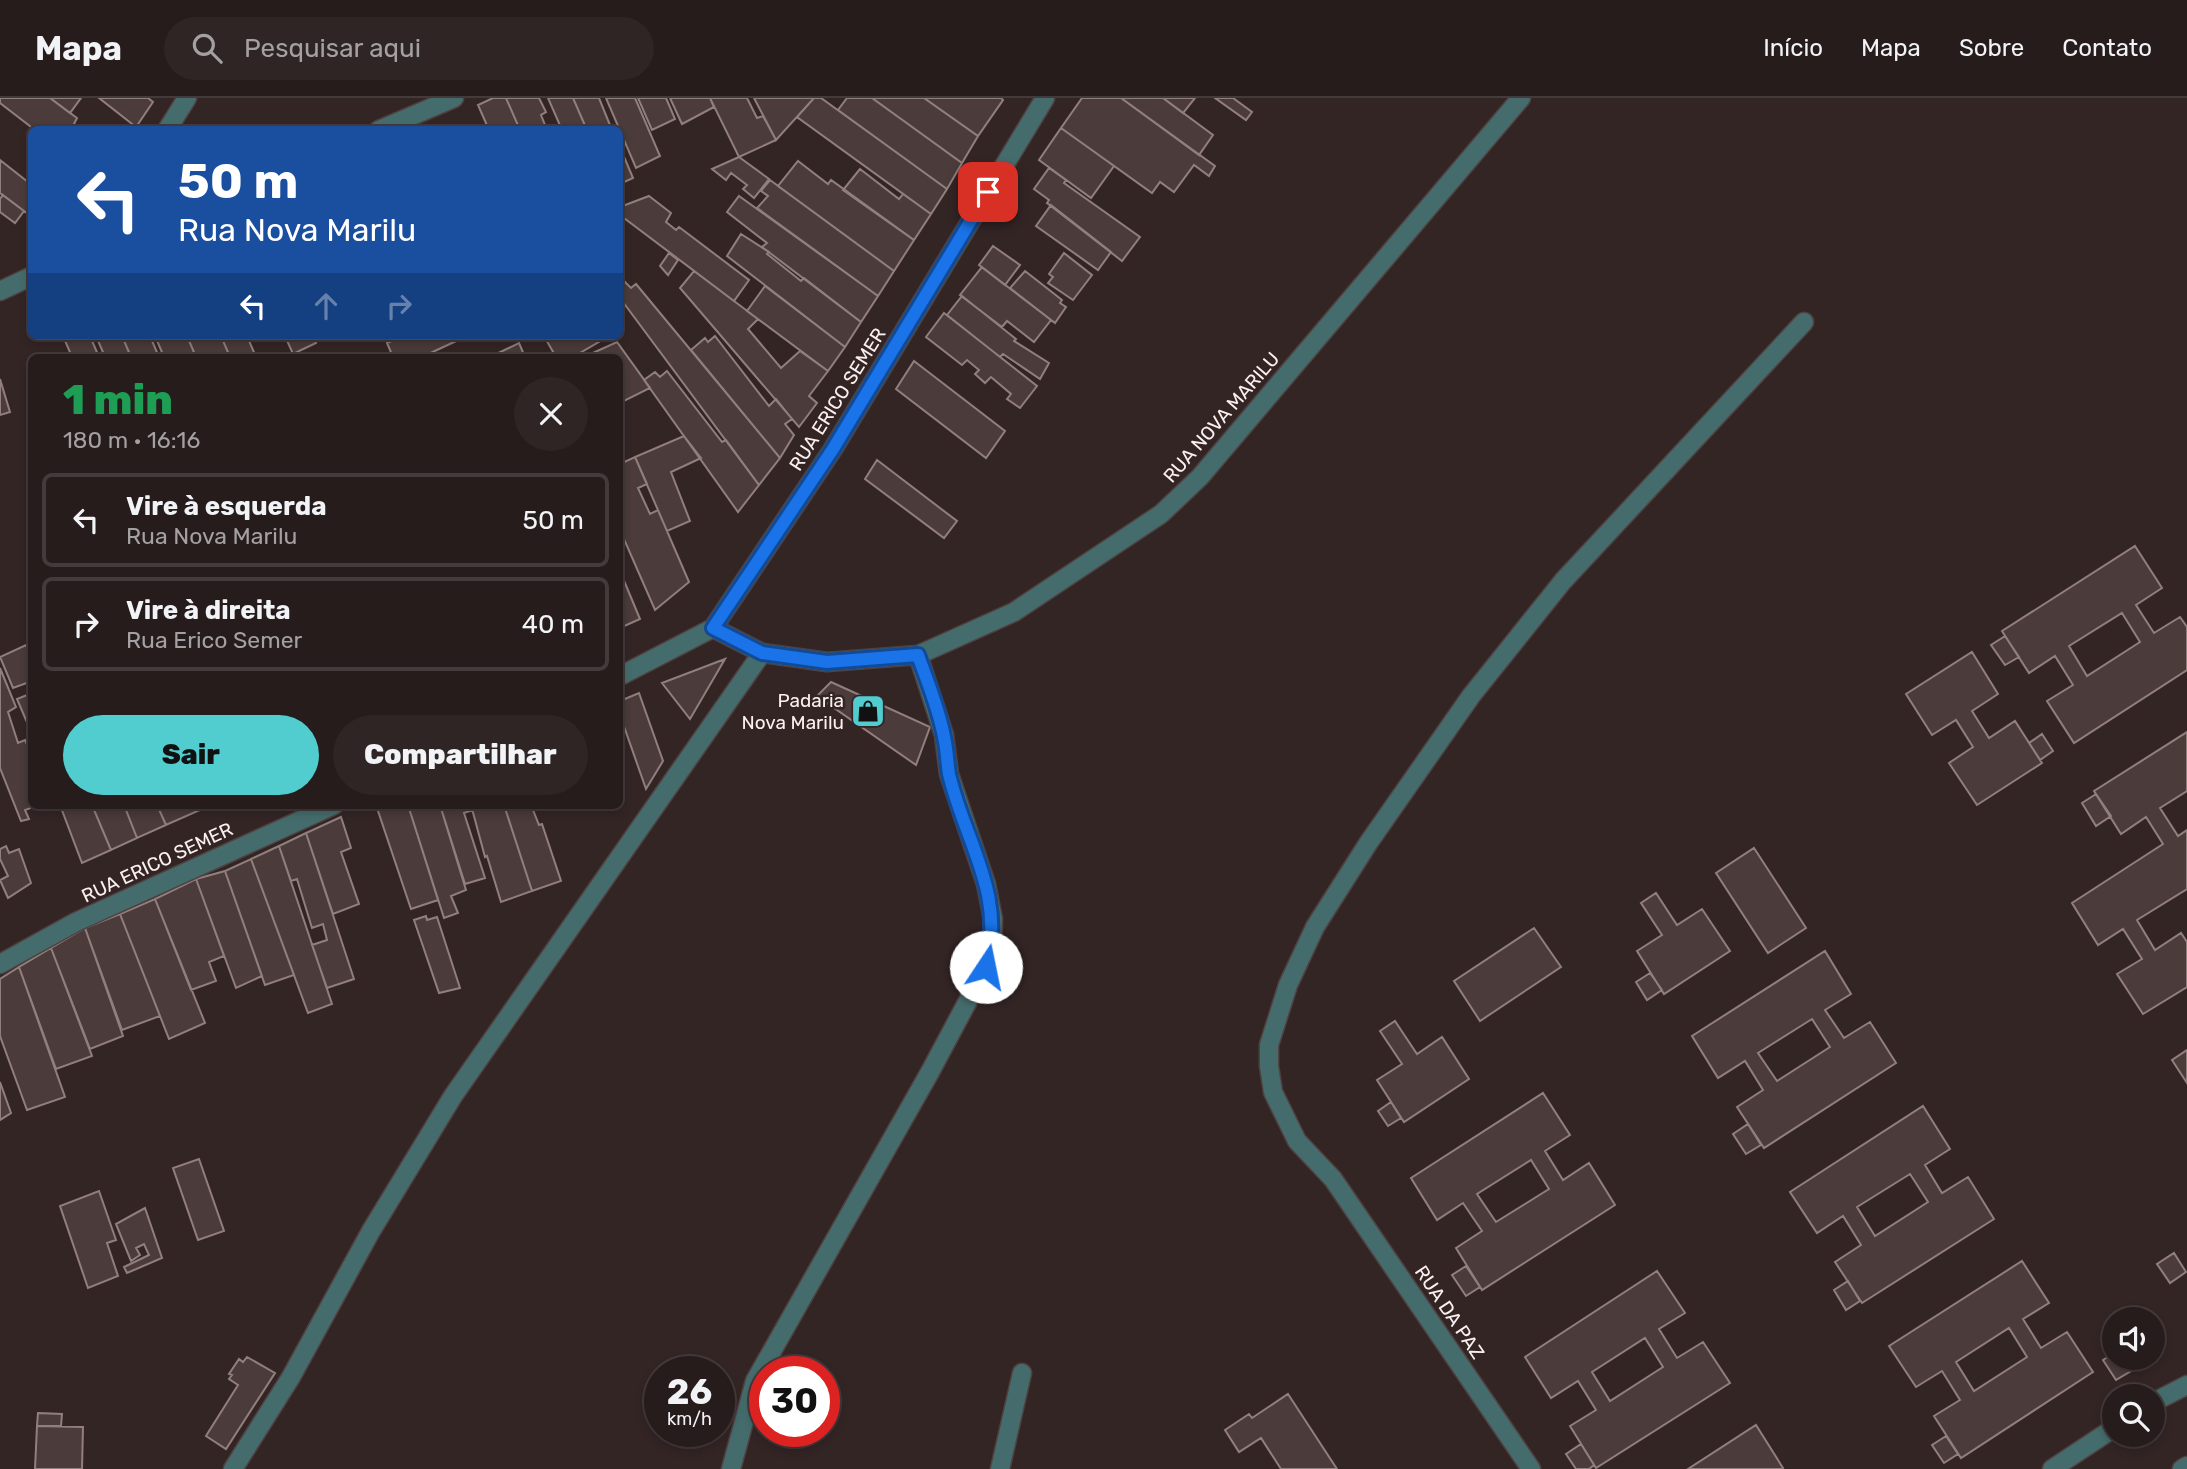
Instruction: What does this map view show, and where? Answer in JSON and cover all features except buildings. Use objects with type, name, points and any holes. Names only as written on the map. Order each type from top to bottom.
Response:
[{"type":"street","points":[[170,126],[187,98]]},
{"type":"street","points":[[388,126],[454,98]]},
{"type":"street","name":"RUA ERICO SEMER","points":[[623,674],[713,628],[833,449],[1045,98]]},
{"type":"street","name":"RUA NOVA MARILU","points":[[713,628],[762,653],[827,662],[918,655],[1014,612],[1161,514],[1200,477],[1521,98]]},
{"type":"street","points":[[0,291],[28,278]]},
{"type":"street","name":"RUA DA PAZ","points":[[1531,1469],[1333,1179],[1297,1141],[1273,1092],[1269,1045],[1288,985],[1315,927],[1369,842],[1471,696],[1563,581],[1804,322]]},
{"type":"street","points":[[233,1469],[291,1377],[371,1231],[453,1096],[762,653]]},
{"type":"street","points":[[732,1469],[755,1381],[930,1072],[986,967],[992,945],[993,919],[986,884],[949,774],[944,735],[918,655]]},
{"type":"street","name":"RUA ERICO SEMER","points":[[0,964],[76,922],[325,809]]},
{"type":"street","points":[[1000,1469],[1022,1373]]},
{"type":"street","points":[[2165,1396],[2187,1385]]},
{"type":"street","points":[[2052,1469],[2102,1436]]},
{"type":"street","points":[[2182,1469],[2187,1466]]},
{"type":"place","name":"Padaria Nova Marilu","points":[[868,711]]},
{"type":"route","points":[[986,967],[992,945],[993,919],[986,884],[949,774],[944,735],[918,655],[827,662],[762,653],[713,628],[833,449],[988,192]]}]
